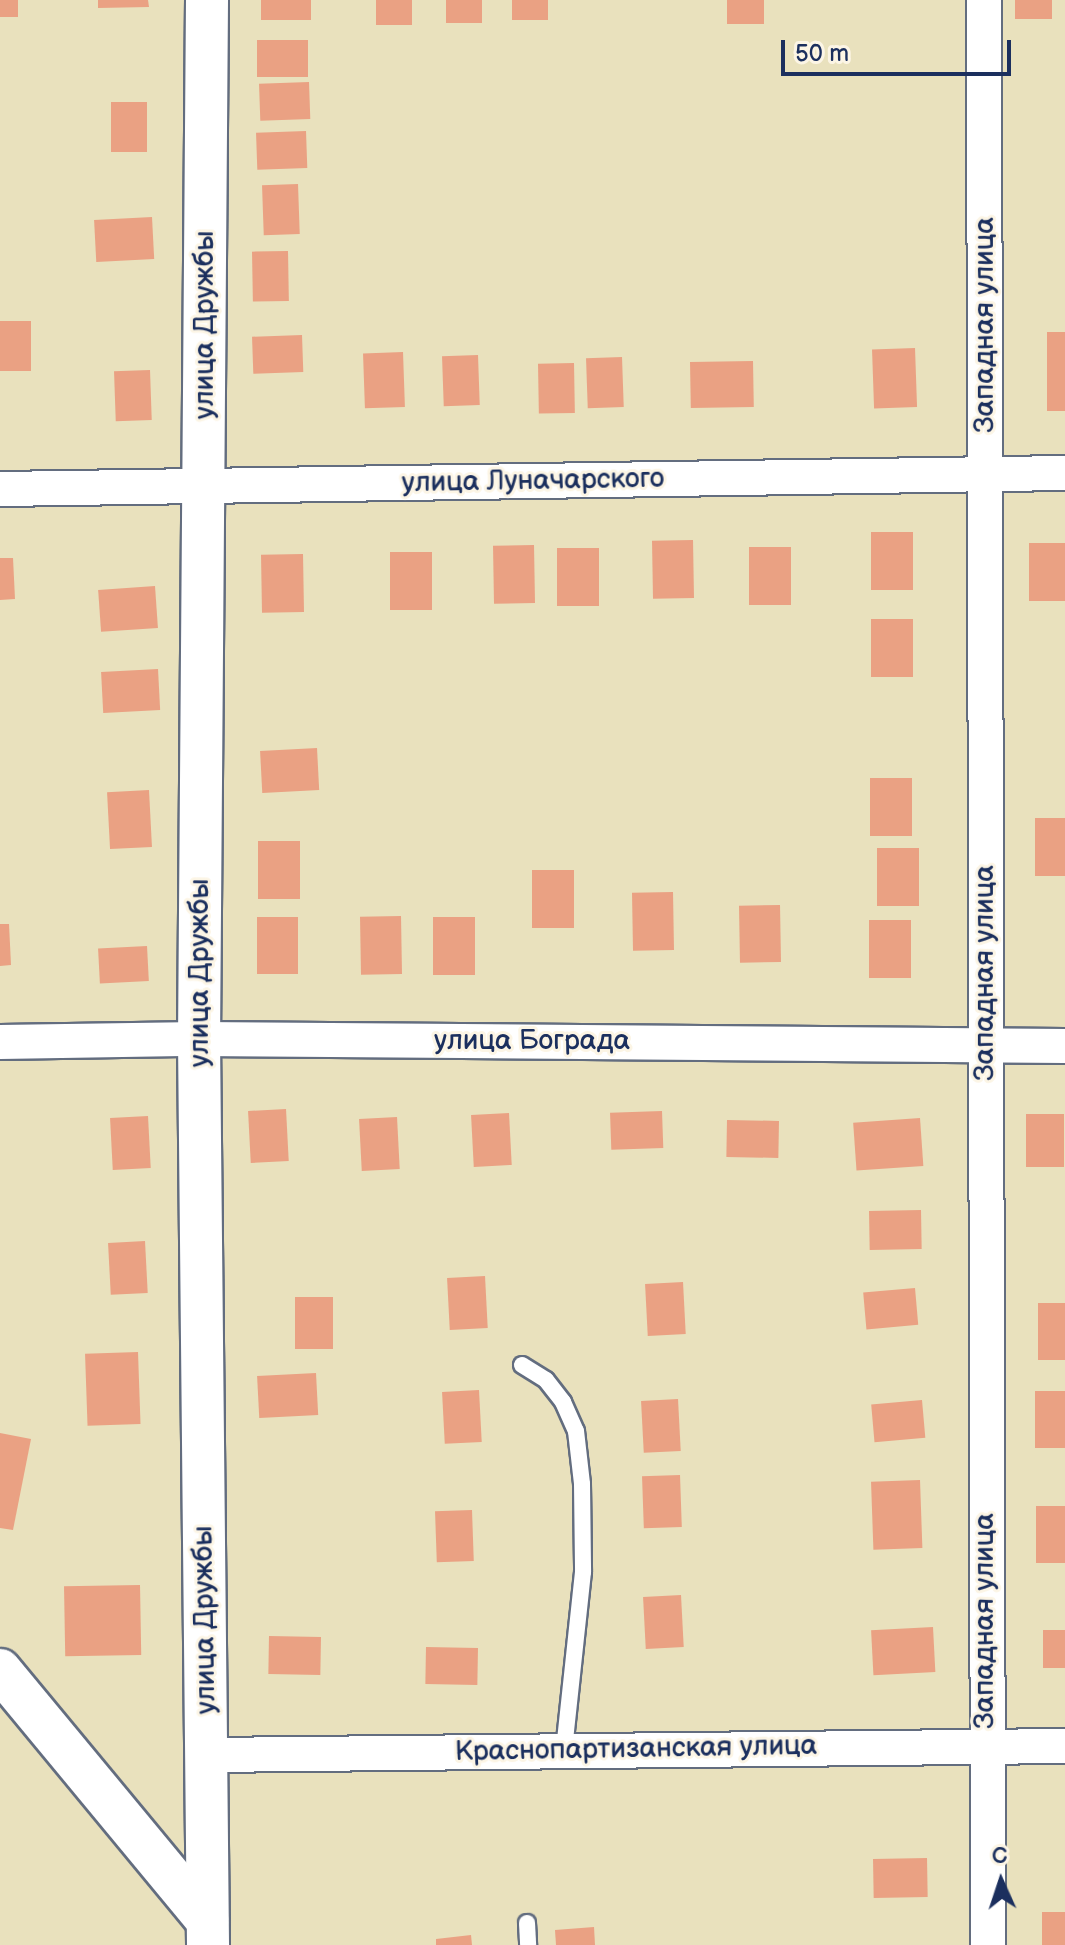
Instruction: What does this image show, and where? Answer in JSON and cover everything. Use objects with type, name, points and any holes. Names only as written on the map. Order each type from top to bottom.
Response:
[{"type":"street","name":"улица Дружбы","points":[[207,0],[199,1039],[207,1932]]},
{"type":"street","name":"Западная улица","points":[[984,0],[985,1745],[988,1945]]},
{"type":"street","name":"улица Луначарского","points":[[0,489],[1065,473]]},
{"type":"street","name":"улица Бограда","points":[[0,1042],[199,1039],[1065,1046]]},
{"type":"street","points":[[0,1670],[207,1932]]},
{"type":"street","name":"Краснопартизанская улица","points":[[207,1755],[1065,1746]]},
{"type":"lane","points":[[522,1365],[546,1380],[563,1402],[576,1431],[583,1572],[564,1750]]},
{"type":"lane","points":[[527,1923],[528,1945]]},
{"type":"building","points":[[0,0],[18,0],[18,17],[0,17]]},
{"type":"building","points":[[98,0],[148,0],[149,7],[98,8]]},
{"type":"building","points":[[261,0],[311,0],[311,20],[261,20]]},
{"type":"building","points":[[376,0],[412,0],[412,25],[376,25]]},
{"type":"building","points":[[446,0],[482,0],[482,23],[446,23]]},
{"type":"building","points":[[512,0],[548,0],[548,20],[512,20]]},
{"type":"building","points":[[727,0],[764,0],[764,24],[727,24]]},
{"type":"building","points":[[1015,0],[1052,0],[1052,19],[1015,19]]},
{"type":"building","points":[[257,40],[308,40],[308,77],[257,77]]},
{"type":"building","points":[[309,82],[310,119],[260,121],[259,84]]},
{"type":"building","points":[[111,102],[147,102],[147,152],[111,152]]},
{"type":"building","points":[[306,131],[307,168],[257,170],[256,133]]},
{"type":"building","points":[[298,184],[300,234],[264,235],[262,185]]},
{"type":"building","points":[[152,217],[154,259],[96,262],[94,220]]},
{"type":"building","points":[[288,251],[289,301],[253,302],[252,252]]},
{"type":"building","points":[[0,321],[31,321],[31,371],[0,371]]},
{"type":"building","points":[[1047,332],[1065,332],[1065,411],[1047,411]]},
{"type":"building","points":[[302,335],[303,372],[253,374],[252,337]]},
{"type":"building","points":[[915,348],[917,407],[874,408],[872,350]]},
{"type":"building","points":[[403,352],[405,407],[365,408],[363,353]]},
{"type":"building","points":[[478,355],[480,405],[444,406],[442,356]]},
{"type":"building","points":[[622,357],[624,407],[588,408],[586,358]]},
{"type":"building","points":[[753,361],[754,407],[691,408],[690,362]]},
{"type":"building","points":[[574,363],[575,413],[539,414],[538,364]]},
{"type":"building","points":[[150,370],[152,420],[116,421],[114,371]]},
{"type":"building","points":[[871,532],[913,532],[913,590],[871,590]]},
{"type":"building","points":[[693,540],[694,598],[653,599],[652,541]]},
{"type":"building","points":[[1029,543],[1065,543],[1065,601],[1029,601]]},
{"type":"building","points":[[534,545],[535,603],[494,604],[493,546]]},
{"type":"building","points":[[749,547],[791,547],[791,605],[749,605]]},
{"type":"building","points":[[557,548],[599,548],[599,606],[557,606]]},
{"type":"building","points":[[390,552],[432,552],[432,610],[390,610]]},
{"type":"building","points":[[303,554],[304,612],[262,613],[261,555]]},
{"type":"building","points":[[0,558],[13,558],[15,599],[0,600]]},
{"type":"building","points":[[155,586],[158,628],[101,632],[98,590]]},
{"type":"building","points":[[871,619],[913,619],[913,677],[871,677]]},
{"type":"building","points":[[158,669],[160,710],[103,713],[101,672]]},
{"type":"building","points":[[317,748],[319,790],[262,793],[260,751]]},
{"type":"building","points":[[870,778],[912,778],[912,836],[870,836]]},
{"type":"building","points":[[149,790],[152,847],[110,849],[107,792]]},
{"type":"building","points":[[1035,818],[1065,818],[1065,876],[1035,876]]},
{"type":"building","points":[[258,841],[300,841],[300,899],[258,899]]},
{"type":"building","points":[[877,848],[919,848],[919,906],[877,906]]},
{"type":"building","points":[[532,870],[574,870],[574,928],[532,928]]},
{"type":"building","points":[[673,892],[674,950],[633,951],[632,893]]},
{"type":"building","points":[[780,905],[781,962],[740,963],[739,906]]},
{"type":"building","points":[[401,916],[402,974],[361,975],[360,917]]},
{"type":"building","points":[[257,917],[298,917],[298,974],[257,974]]},
{"type":"building","points":[[433,917],[475,917],[475,975],[433,975]]},
{"type":"building","points":[[869,920],[911,920],[911,978],[869,978]]},
{"type":"building","points":[[0,924],[9,924],[11,965],[0,966]]},
{"type":"building","points":[[147,946],[149,981],[100,984],[98,949]]},
{"type":"building","points":[[286,1109],[289,1161],[251,1163],[248,1111]]},
{"type":"building","points":[[662,1111],[663,1148],[611,1150],[610,1113]]},
{"type":"building","points":[[509,1113],[512,1165],[474,1167],[471,1115]]},
{"type":"building","points":[[1026,1114],[1064,1114],[1064,1167],[1026,1167]]},
{"type":"building","points":[[148,1116],[151,1168],[113,1170],[110,1118]]},
{"type":"building","points":[[397,1117],[400,1169],[362,1171],[359,1119]]},
{"type":"building","points":[[920,1118],[923,1166],[857,1171],[853,1123]]},
{"type":"building","points":[[727,1120],[779,1121],[778,1158],[726,1157]]},
{"type":"building","points":[[921,1210],[922,1249],[870,1250],[869,1211]]},
{"type":"building","points":[[145,1241],[148,1293],[111,1295],[108,1243]]},
{"type":"building","points":[[485,1276],[488,1328],[450,1330],[447,1278]]},
{"type":"building","points":[[683,1282],[686,1334],[648,1336],[645,1284]]},
{"type":"building","points":[[915,1288],[918,1325],[866,1329],[863,1293]]},
{"type":"building","points":[[295,1297],[333,1297],[333,1349],[295,1349]]},
{"type":"building","points":[[1038,1303],[1065,1303],[1065,1360],[1038,1360]]},
{"type":"building","points":[[138,1352],[141,1424],[88,1426],[85,1354]]},
{"type":"building","points":[[316,1373],[318,1415],[259,1418],[257,1376]]},
{"type":"building","points":[[479,1390],[482,1442],[445,1444],[442,1392]]},
{"type":"building","points":[[1035,1391],[1065,1391],[1065,1448],[1035,1448]]},
{"type":"building","points":[[678,1399],[681,1451],[644,1453],[641,1401]]},
{"type":"building","points":[[922,1400],[925,1438],[875,1442],[871,1404]]},
{"type":"building","points":[[0,1433],[31,1439],[13,1530],[0,1528]]},
{"type":"building","points":[[680,1475],[682,1527],[644,1528],[642,1476]]},
{"type":"building","points":[[920,1480],[922,1548],[873,1550],[871,1482]]},
{"type":"building","points":[[1036,1506],[1065,1506],[1065,1563],[1036,1563]]},
{"type":"building","points":[[472,1510],[474,1561],[437,1562],[435,1511]]},
{"type":"building","points":[[140,1585],[141,1655],[65,1656],[64,1586]]},
{"type":"building","points":[[681,1595],[684,1647],[646,1649],[643,1597]]},
{"type":"building","points":[[933,1627],[935,1672],[873,1675],[871,1630]]},
{"type":"building","points":[[1043,1630],[1065,1630],[1065,1668],[1043,1668]]},
{"type":"building","points":[[269,1636],[321,1637],[320,1675],[268,1674]]},
{"type":"building","points":[[426,1647],[478,1648],[477,1685],[425,1684]]},
{"type":"building","points":[[927,1858],[928,1897],[874,1898],[873,1859]]},
{"type":"building","points":[[1042,1912],[1065,1912],[1065,1945],[1042,1945]]},
{"type":"building","points":[[594,1927],[595,1945],[556,1945],[555,1930]]},
{"type":"building","points":[[471,1935],[472,1945],[436,1945],[436,1939]]}]
